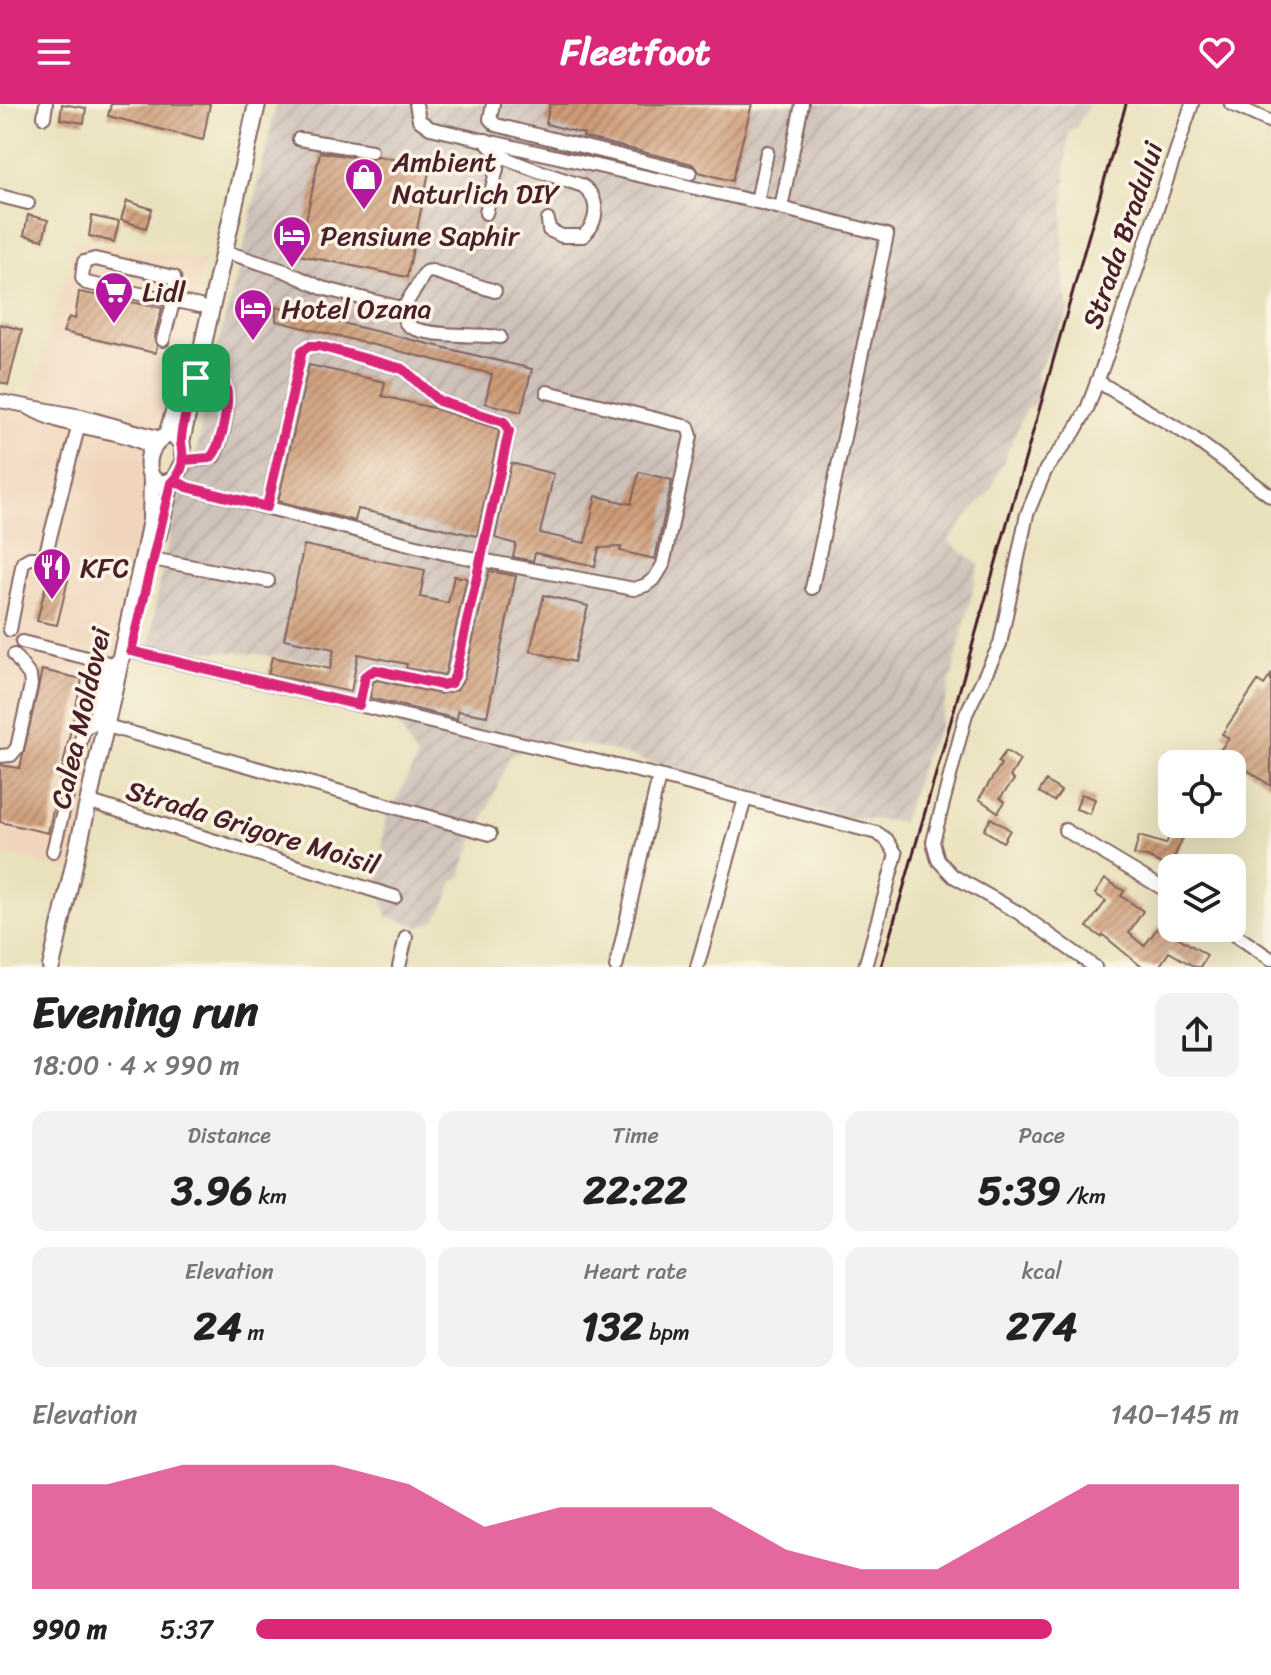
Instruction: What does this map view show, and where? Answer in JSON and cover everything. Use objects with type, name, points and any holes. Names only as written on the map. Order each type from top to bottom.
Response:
[{"type":"main road","points":[[165,441],[180,398],[247,104]]},
{"type":"main road","points":[[165,441],[196,378],[257,104]]},
{"type":"main road","points":[[165,441],[184,460]]},
{"type":"main road","name":"Calea Moldovei","points":[[51,967],[114,664],[151,520],[152,479],[148,462],[165,441]]},
{"type":"main road","name":"Calea Moldovei","points":[[60,967],[152,559],[172,481],[184,460]]},
{"type":"main road","points":[[152,479],[162,484],[172,481]]},
{"type":"street","points":[[416,104],[419,120],[430,128],[884,233],[888,238],[812,588]]},
{"type":"street","points":[[493,104],[490,119],[496,125],[690,173]]},
{"type":"street","points":[[781,208],[802,104]]},
{"type":"street","name":"Strada Bradului","points":[[1095,967],[1019,913],[953,876],[938,860],[933,842],[966,714],[1003,634],[1027,514],[1046,469],[1075,431],[1087,409],[1192,104]]},
{"type":"street","points":[[1231,104],[1271,122]]},
{"type":"street","points":[[299,139],[371,151]]},
{"type":"street","points":[[486,140],[488,146],[500,156],[583,186],[593,195],[593,222],[583,236],[556,235],[549,230],[548,220]]},
{"type":"street","points":[[757,202],[767,152]]},
{"type":"street","points":[[486,213],[500,156]]},
{"type":"street","points":[[0,196],[28,203]]},
{"type":"street","points":[[223,251],[285,271],[322,288],[405,309]]},
{"type":"street","points":[[163,340],[172,300],[176,283],[171,274],[95,259],[84,262],[82,278],[86,283],[172,300],[200,306]]},
{"type":"street","points":[[495,291],[432,271],[426,272],[410,295],[405,321],[413,328],[450,335],[500,337]]},
{"type":"street","points":[[267,507],[302,351],[309,346],[403,369],[439,401],[504,422],[509,431],[455,676],[451,683],[442,685],[375,670],[365,676],[359,705]]},
{"type":"street","points":[[184,460],[214,456],[229,392],[224,383],[196,378]]},
{"type":"street","points":[[1097,381],[1192,437],[1271,496]]},
{"type":"street","points":[[172,481],[444,553],[634,589],[646,585],[663,565],[691,436],[688,427],[547,392]]},
{"type":"street","points":[[0,401],[29,408],[45,408],[80,421],[165,441]]},
{"type":"street","points":[[0,652],[6,656],[14,655],[21,649],[18,634],[5,632],[23,562],[30,558],[44,558],[80,421]]},
{"type":"street","points":[[152,559],[268,581]]},
{"type":"street","points":[[22,642],[114,664],[93,724],[83,732],[53,851]]},
{"type":"street","points":[[131,651],[659,776],[877,833],[894,848],[896,859],[865,967]]},
{"type":"street","points":[[0,756],[11,755],[17,748],[31,685],[30,676],[14,655]]},
{"type":"street","points":[[114,728],[490,834]]},
{"type":"street","points":[[616,967],[659,776]]},
{"type":"street","points":[[697,967],[745,799]]},
{"type":"street","name":"Strada Grigore Moisil","points":[[97,804],[395,897]]},
{"type":"street","points":[[1065,830],[1158,886]]},
{"type":"street","points":[[399,967],[406,937]]},
{"type":"street","points":[[1246,942],[1271,959]]},
{"type":"shaded area","points":[[276,104],[1090,104],[1076,127],[1068,132],[1063,229],[1064,285],[1069,311],[1036,375],[1041,401],[1026,409],[990,491],[949,542],[979,565],[939,728],[925,755],[902,822],[848,817],[791,805],[606,749],[551,741],[510,756],[461,877],[453,881],[446,903],[436,919],[421,927],[387,916],[379,882],[385,822],[417,759],[401,729],[360,685],[318,660],[150,647],[157,593],[183,476],[197,451],[209,376],[240,264]]},
{"type":"shaded area","points":[[76,239],[204,260],[72,871],[0,853],[0,395],[29,401]]},
{"type":"building","points":[[62,104],[86,108],[84,123],[60,119]]},
{"type":"building","points":[[111,104],[210,104],[203,140],[108,116]]},
{"type":"building","points":[[550,104],[752,104],[732,181],[699,172],[692,164],[583,137],[584,134],[546,124]]},
{"type":"building","name":"Ambient Naturlich DIY","points":[[320,152],[370,160],[378,156],[430,167],[407,277],[299,255]]},
{"type":"building","points":[[127,201],[152,209],[146,228],[121,220]]},
{"type":"building","points":[[28,215],[48,220],[43,240],[24,235]]},
{"type":"building","points":[[92,216],[119,222],[114,242],[89,236]]},
{"type":"building","name":"Lidl","points":[[79,292],[162,308],[154,338],[157,346],[155,353],[63,332],[69,317],[75,319]]},
{"type":"building","points":[[276,307],[532,369],[521,412],[485,403],[492,374],[276,321]]},
{"type":"building","points":[[0,324],[22,330],[8,385],[0,382]]},
{"type":"building","points":[[309,365],[385,382],[382,396],[433,408],[498,429],[477,536],[358,509],[355,521],[278,501]]},
{"type":"building","points":[[511,463],[554,474],[540,533],[585,543],[596,496],[631,504],[639,472],[672,480],[655,559],[620,551],[621,547],[599,548],[595,566],[535,553],[533,561],[513,557],[516,544],[495,538]]},
{"type":"building","points":[[304,545],[425,570],[420,597],[448,603],[454,576],[467,578],[445,675],[358,654],[351,692],[268,674],[272,657],[330,669],[334,649],[284,639]]},
{"type":"building","points":[[489,571],[516,576],[487,716],[458,711],[457,719],[370,698],[373,682],[377,680],[440,694],[457,690],[464,678]]},
{"type":"building","name":"KFC","points":[[48,576],[68,580],[57,625],[37,621]]},
{"type":"building","points":[[544,595],[588,606],[574,662],[530,651]]},
{"type":"building","points":[[42,670],[82,679],[48,833],[0,822],[0,765],[20,768]]},
{"type":"building","points":[[1271,675],[1271,786],[1246,769],[1246,750],[1221,749],[1229,738],[1222,734],[1258,681],[1264,685]]},
{"type":"building","points":[[1006,751],[1020,760],[1010,777],[1014,780],[1000,798],[1005,802],[998,812],[979,799]]},
{"type":"building","points":[[1046,781],[1061,791],[1054,801],[1039,792]]},
{"type":"building","points":[[1081,794],[1095,799],[1090,814],[1076,809]]},
{"type":"building","points":[[991,818],[1010,830],[1003,842],[984,830]]},
{"type":"building","points":[[1139,836],[1166,844],[1168,838],[1182,838],[1176,854],[1158,854],[1158,862],[1134,855]]},
{"type":"building","points":[[1105,879],[1124,891],[1121,896],[1143,911],[1129,933],[1144,946],[1158,927],[1158,942],[1185,942],[1207,955],[1200,967],[1169,952],[1159,967],[1142,967],[1103,935],[1101,937],[1087,927],[1106,901],[1095,894]]},
{"type":"railway","points":[[881,967],[1126,104]]},
{"type":"place","name":"Ambient Naturlich DIY","points":[[364,211]]},
{"type":"place","name":"Pensiune Saphir","points":[[292,269]]},
{"type":"place","name":"Lidl","points":[[114,325]]},
{"type":"place","name":"Hotel Ozana","points":[[253,342]]},
{"type":"place","name":"KFC","points":[[52,601]]},
{"type":"route","points":[[196,378],[181,442],[184,460],[171,483],[131,651],[359,705],[365,676],[375,670],[442,685],[451,683],[509,431],[504,422],[439,401],[403,369],[309,346],[302,351],[267,507],[187,487],[174,480],[184,460],[210,458],[219,445],[229,392],[224,383],[196,378]]}]
